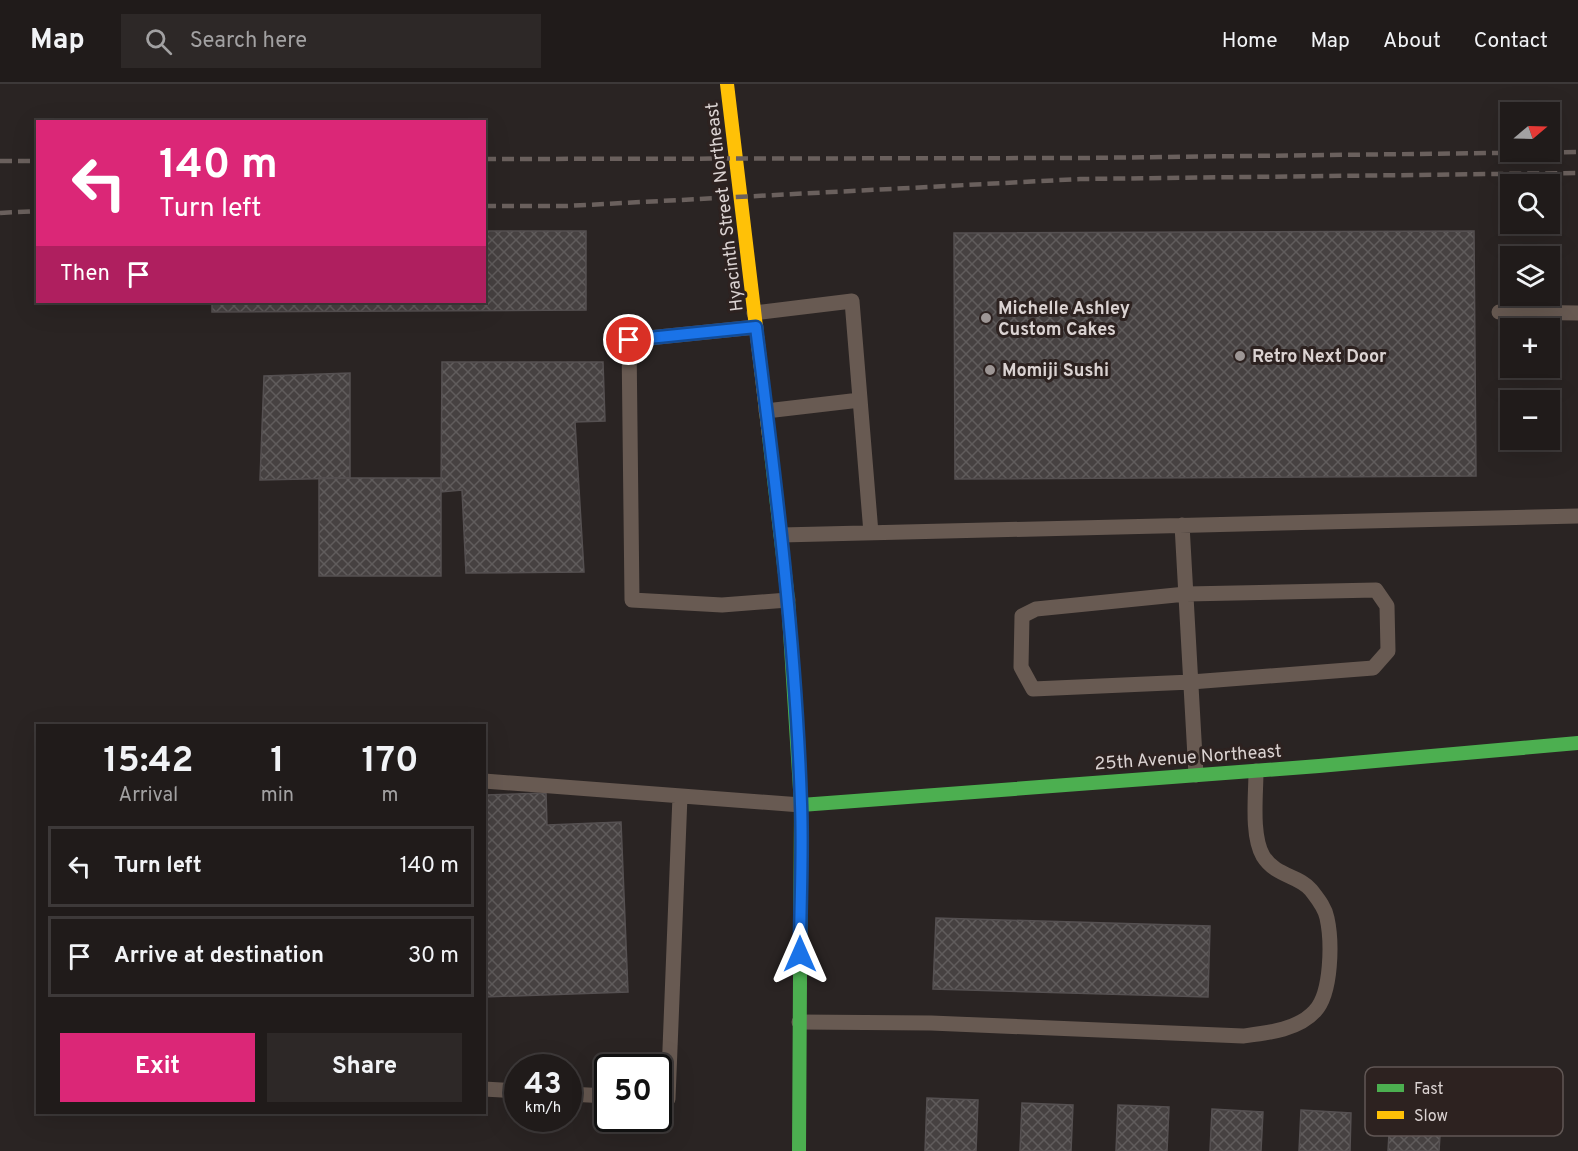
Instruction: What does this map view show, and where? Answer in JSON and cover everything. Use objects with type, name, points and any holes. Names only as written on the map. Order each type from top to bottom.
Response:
[{"type":"main road","name":"Hyacinth Street Northeast","points":[[727,84],[788,600],[801,805],[799,1151]]},
{"type":"main road","name":"25th Avenue Northeast","points":[[801,805],[1256,771],[1578,743]]},
{"type":"lane","points":[[788,600],[722,605],[632,600],[629,340],[755,320],[852,301],[871,533]]},
{"type":"lane","points":[[1499,312],[1578,313]]},
{"type":"lane","points":[[766,411],[860,400]]},
{"type":"lane","points":[[781,535],[1578,516]]},
{"type":"lane","points":[[1182,525],[1196,775]]},
{"type":"lane","points":[[1376,590],[1387,606],[1388,651],[1373,668],[1191,682],[1033,689],[1021,668],[1022,616],[1036,609],[1185,594],[1376,590]]},
{"type":"lane","points":[[799,1022],[931,1023],[1243,1036],[1275,1031],[1304,1020],[1317,1010],[1325,993],[1330,958],[1327,916],[1321,903],[1308,887],[1273,868],[1263,856],[1257,841],[1256,771]]},
{"type":"lane","points":[[486,781],[801,805]]},
{"type":"lane","points":[[670,1054],[680,796]]},
{"type":"lane","points":[[486,1089],[504,1090]]},
{"type":"building","points":[[486,231],[586,231],[586,310],[212,312],[212,303],[486,303]]},
{"type":"building","points":[[1474,231],[1476,476],[955,479],[954,233]]},
{"type":"building","points":[[442,362],[603,362],[605,421],[575,422],[584,572],[466,573],[462,490],[441,492]]},
{"type":"building","points":[[350,373],[350,478],[260,480],[264,376]]},
{"type":"building","points":[[319,478],[441,478],[441,576],[319,576]]},
{"type":"building","points":[[546,793],[547,825],[621,822],[628,992],[486,997],[486,795]]},
{"type":"building","points":[[936,918],[1210,926],[1208,997],[933,989]]},
{"type":"building","points":[[927,1098],[978,1100],[976,1151],[925,1151]]},
{"type":"building","points":[[1022,1103],[1073,1105],[1071,1151],[1020,1151]]},
{"type":"building","points":[[1118,1105],[1169,1107],[1167,1151],[1116,1151]]},
{"type":"building","points":[[1212,1109],[1263,1112],[1261,1151],[1210,1151]]},
{"type":"building","points":[[1301,1110],[1351,1113],[1350,1151],[1299,1151]]},
{"type":"building","points":[[1389,1136],[1440,1136],[1439,1151],[1388,1151]]},
{"type":"railway","points":[[486,159],[1081,158],[1578,152]]},
{"type":"railway","points":[[0,161],[36,161]]},
{"type":"railway","points":[[486,206],[566,206],[1080,179],[1578,173]]},
{"type":"railway","points":[[0,213],[36,211]]},
{"type":"traffic: fast","points":[[769,436],[788,600],[801,805],[799,1151]]},
{"type":"traffic: fast","points":[[801,805],[1319,766],[1578,743]]},
{"type":"traffic: slow","points":[[727,84],[769,436]]},
{"type":"place","name":"Michelle Ashley Custom Cakes","points":[[986,318]]},
{"type":"place","name":"Retro Next Door","points":[[1240,356]]},
{"type":"place","name":"Momiji Sushi","points":[[990,370]]},
{"type":"route","points":[[629,340],[756,327],[788,600],[798,740],[801,805],[800,954]]}]
